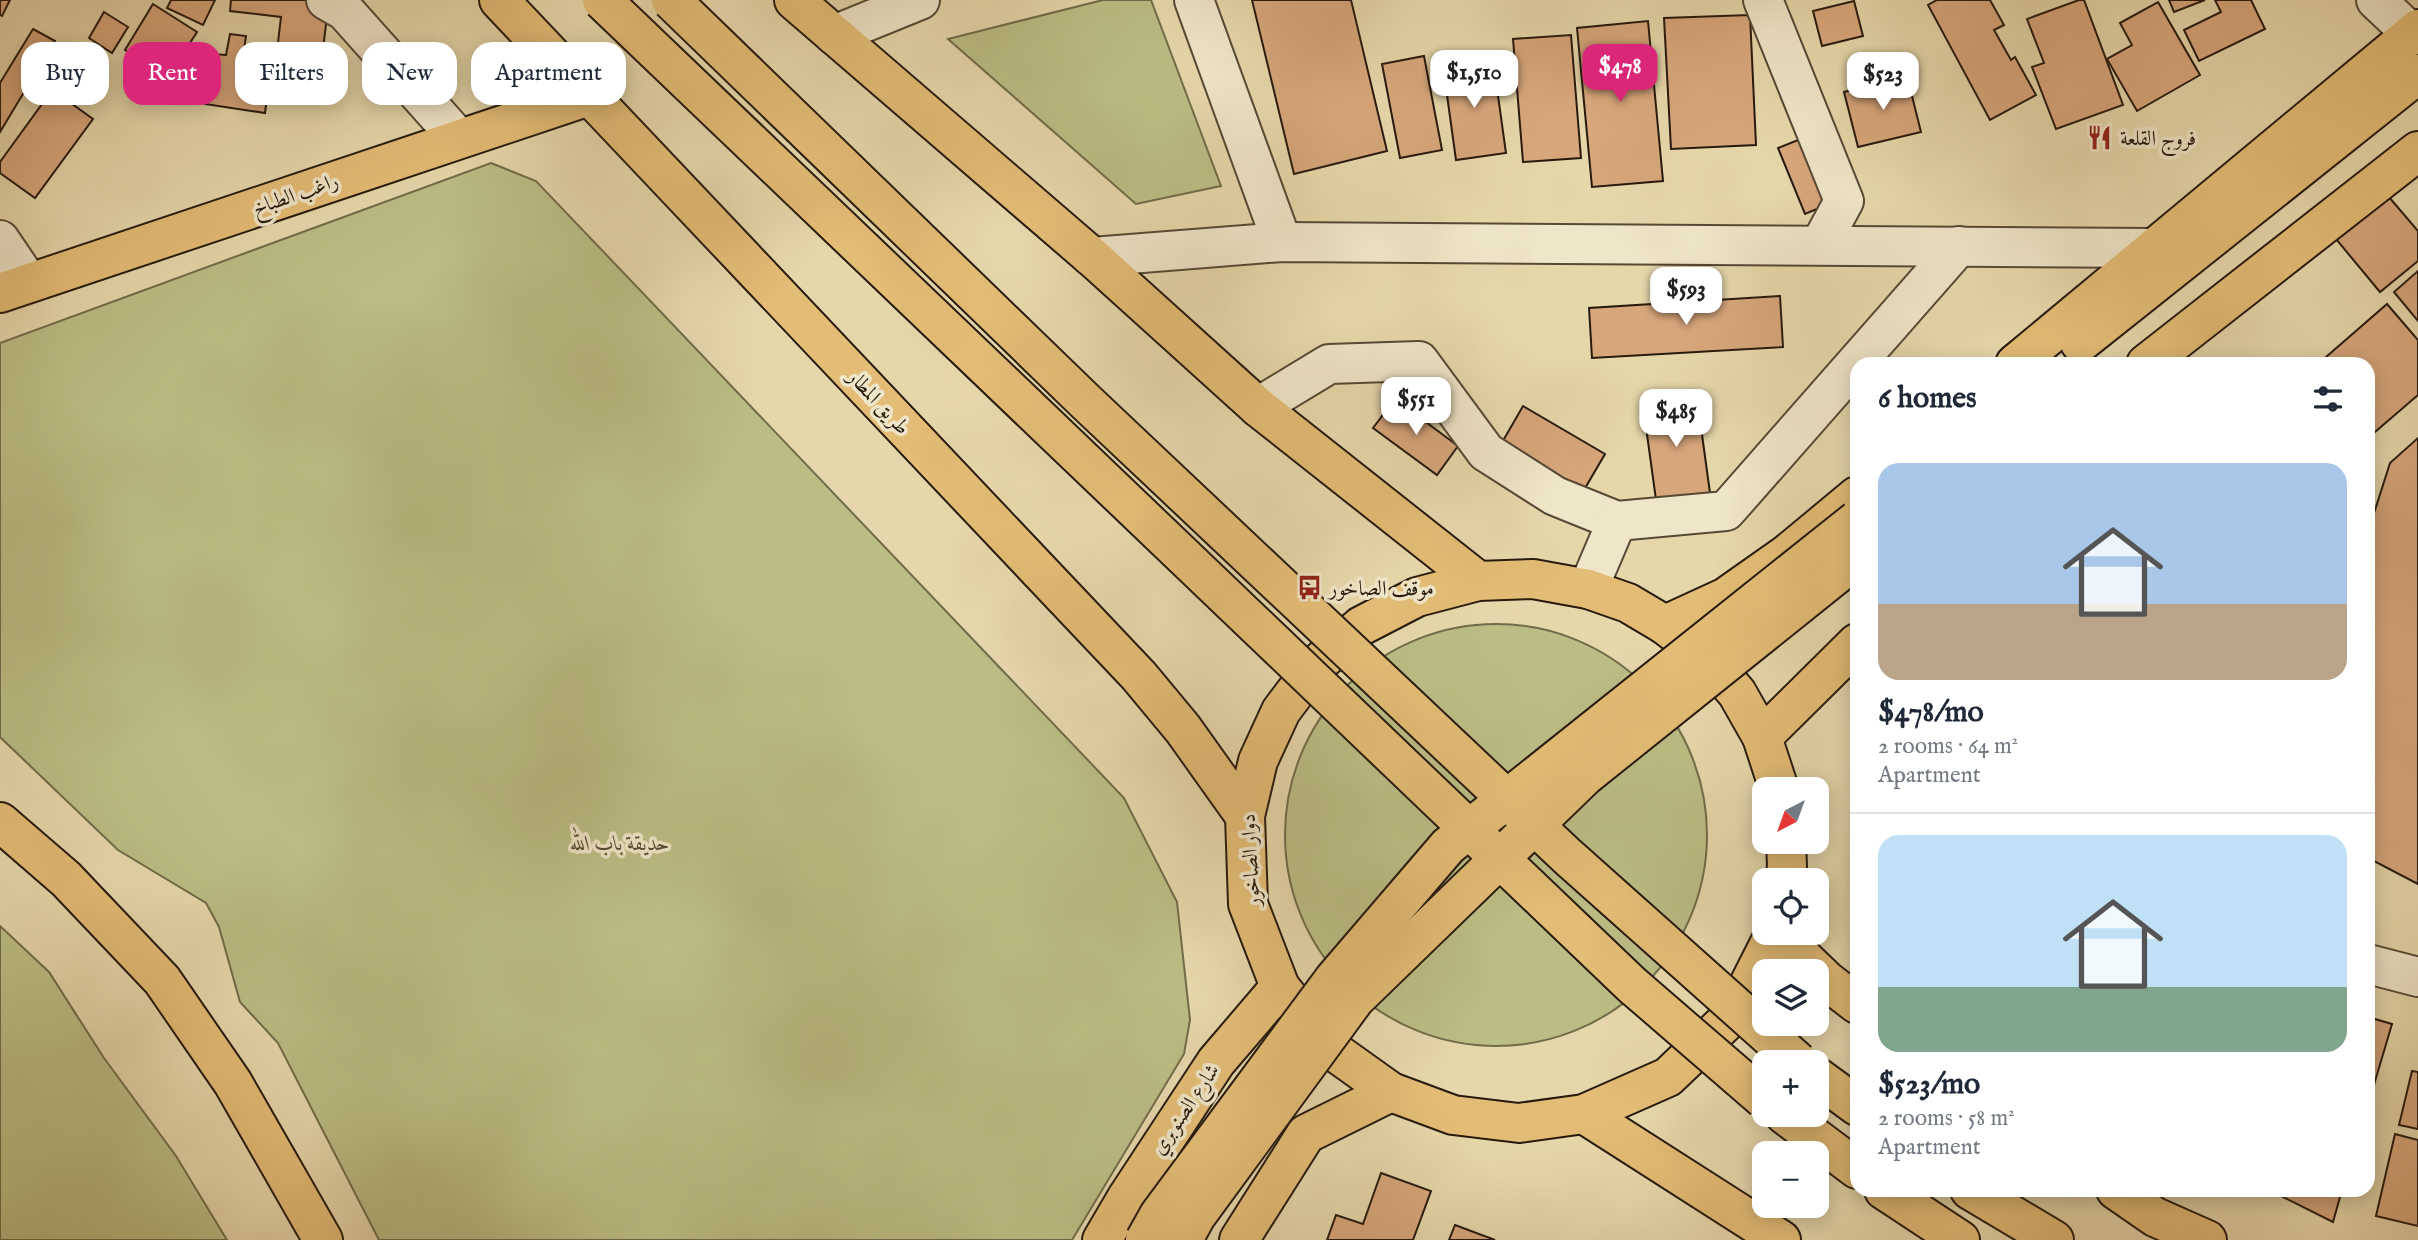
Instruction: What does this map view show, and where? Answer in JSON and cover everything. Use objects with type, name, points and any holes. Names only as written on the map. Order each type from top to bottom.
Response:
[{"type":"main road","name":"طريق المطار","points":[[499,0],[538,42]]},
{"type":"main road","points":[[602,0],[1632,985],[1752,1089]]},
{"type":"main road","points":[[671,0],[1086,402],[1567,856],[1785,1050]]},
{"type":"main road","points":[[794,0],[1092,257],[1258,407],[1478,581]]},
{"type":"main road","points":[[2023,357],[2415,31]]},
{"type":"main road","points":[[2063,357],[2418,74]]},
{"type":"main road","points":[[2105,357],[2418,102]]},
{"type":"main road","name":"راغب الطباخ","points":[[15,288],[562,105]]},
{"type":"main road","name":"طريق المطار","points":[[598,105],[1139,677],[1183,729],[1245,816]]},
{"type":"main road","points":[[2155,357],[2418,151]]},
{"type":"main road","points":[[1665,625],[1726,597],[1787,554],[1850,502]]},
{"type":"main road","points":[[1145,1240],[1159,1215],[1334,979],[1448,846],[1850,526]]},
{"type":"main road","points":[[1183,1240],[1196,1216],[1355,999],[1585,776],[1850,564]]},
{"type":"main road","name":"دوار الصاخور","points":[[1770,945],[1734,1014],[1668,1077],[1584,1114],[1519,1123],[1453,1115],[1391,1092],[1328,1047],[1280,987],[1248,904],[1245,816],[1258,761],[1281,711],[1314,667],[1361,626],[1395,608],[1417,597],[1478,581],[1533,579],[1588,589],[1628,603],[1665,625],[1705,656],[1737,694],[1762,737],[1775,777]]},
{"type":"main road","points":[[1762,737],[1850,650]]},
{"type":"main road","points":[[0,822],[66,879],[162,980],[233,1083],[323,1240]]},
{"type":"main road","points":[[1789,945],[1850,999]]},
{"type":"main road","name":"شارع الصنوبري","points":[[1102,1240],[1216,1062],[1280,987]]},
{"type":"main road","points":[[1829,1086],[1850,1101]]},
{"type":"main road","points":[[1238,1240],[1306,1134],[1391,1092]]},
{"type":"main road","points":[[1584,1114],[1781,1240]]},
{"type":"main road","points":[[1801,1127],[1850,1164]]},
{"type":"main road","points":[[1895,1197],[1960,1240]]},
{"type":"main road","points":[[1982,1197],[2053,1240]]},
{"type":"main road","points":[[2126,1197],[2155,1217],[2207,1240]]},
{"type":"main road","points":[[1126,1199],[1190,1240]]},
{"type":"street","points":[[326,0],[345,11],[459,139]]},
{"type":"street","points":[[834,35],[920,0]]},
{"type":"street","points":[[1194,0],[1282,242]]},
{"type":"street","points":[[1763,0],[1844,201],[1820,245]]},
{"type":"street","points":[[2376,0],[2415,31]]},
{"type":"street","points":[[0,240],[15,288]]},
{"type":"street","points":[[1092,257],[1282,242],[2155,248]]},
{"type":"street","points":[[1861,357],[1959,246]]},
{"type":"street","points":[[1258,407],[1329,364],[1419,361],[1486,452],[1555,496],[1617,522],[1726,511],[1850,370]]},
{"type":"street","points":[[1588,589],[1617,522]]},
{"type":"street","points":[[2375,966],[2418,977]]},
{"type":"green space","points":[[1103,0],[1151,0],[1221,186],[1136,204],[948,39]]},
{"type":"green space","name":"حديقة باب الله","points":[[491,163],[536,181],[1124,798],[1177,902],[1190,1020],[1184,1054],[1072,1240],[379,1240],[278,1043],[240,1002],[219,927],[206,903],[118,850],[0,737],[0,343]]},
{"type":"green space","points":[[1496,624],[1537,628],[1577,640],[1613,660],[1645,686],[1671,718],[1691,754],[1703,794],[1707,835],[1703,876],[1691,916],[1671,952],[1645,984],[1613,1010],[1577,1030],[1537,1042],[1496,1046],[1455,1042],[1415,1030],[1379,1010],[1347,984],[1321,952],[1301,916],[1289,876],[1285,835],[1289,794],[1301,754],[1321,718],[1347,686],[1379,660],[1415,640],[1455,628]]},
{"type":"green space","points":[[0,926],[49,972],[104,1058],[176,1156],[227,1240],[0,1240]]},
{"type":"building","points":[[0,0],[10,0],[2,16],[0,15]]},
{"type":"building","points":[[171,0],[215,0],[203,25],[167,8]]},
{"type":"building","points":[[231,0],[329,0],[324,42],[278,42],[281,17],[230,11]]},
{"type":"building","points":[[1252,0],[1351,0],[1387,151],[1294,174]]},
{"type":"building","points":[[1937,0],[1990,0],[2004,25],[1994,30],[2011,60],[2015,57],[2036,95],[1990,120],[1928,5]]},
{"type":"building","points":[[2084,0],[2123,105],[2056,129],[2032,67],[2044,63],[2027,19]]},
{"type":"building","points":[[2169,0],[2205,0],[2174,12]]},
{"type":"building","points":[[2215,0],[2251,0],[2265,29],[2199,61],[2184,30],[2221,12]]},
{"type":"building","points":[[1854,1],[1863,36],[1822,46],[1813,11]]},
{"type":"building","points":[[2158,2],[2200,75],[2137,111],[2107,59],[2132,45],[2120,23]]},
{"type":"building","points":[[153,4],[197,32],[191,42],[130,42]]},
{"type":"building","points":[[104,12],[128,27],[112,53],[109,51],[109,42],[95,42],[89,38]]},
{"type":"building","points":[[1750,15],[1756,145],[1671,149],[1664,18]]},
{"type":"building","points":[[1648,21],[1663,181],[1592,187],[1577,28]]},
{"type":"building","points":[[33,29],[55,41],[54,42],[25,42]]},
{"type":"building","points":[[230,34],[246,36],[245,42],[235,42],[235,105],[266,105],[265,113],[212,105],[221,105],[221,55],[226,55]]},
{"type":"building","points":[[1571,35],[1581,158],[1523,162],[1513,39]]},
{"type":"building","points":[[21,49],[21,97],[0,132],[0,83]]},
{"type":"building","points":[[1424,56],[1442,150],[1400,158],[1382,64]]},
{"type":"building","points":[[1493,60],[1506,153],[1456,160],[1443,66]]},
{"type":"building","points":[[1907,76],[1921,132],[1858,147],[1844,92]]},
{"type":"building","points":[[41,105],[74,105],[93,119],[35,198],[0,173],[0,162]]},
{"type":"building","points":[[1803,138],[1829,204],[1805,214],[1778,148]]},
{"type":"building","points":[[2383,190],[2418,231],[2418,261],[2380,292],[2331,233]]},
{"type":"building","points":[[2418,271],[2418,321],[2394,292]]},
{"type":"building","points":[[1780,296],[1783,347],[1592,358],[1589,308]]},
{"type":"building","points":[[2387,304],[2418,340],[2418,395],[2375,432],[2375,357],[2326,357]]},
{"type":"building","points":[[1697,398],[1710,493],[1656,500],[1643,405]]},
{"type":"building","points":[[1395,399],[1458,446],[1437,475],[1373,428]]},
{"type":"building","points":[[1523,406],[1605,454],[1581,495],[1500,446]]},
{"type":"building","points":[[2418,438],[2418,884],[2375,862],[2375,510],[2390,463]]},
{"type":"building","points":[[2375,1019],[2392,1024],[2375,1081]]},
{"type":"building","points":[[2412,1071],[2418,1072],[2418,1129],[2399,1125]]},
{"type":"building","points":[[2395,1134],[2418,1140],[2418,1226],[2376,1216]]},
{"type":"building","points":[[1381,1173],[1431,1191],[1413,1240],[1327,1240],[1336,1215],[1363,1224]]},
{"type":"building","points":[[2283,1197],[2340,1197],[2333,1222]]},
{"type":"building","points":[[1455,1225],[1495,1240],[1449,1240]]},
{"type":"place","name":"فروج القلعة","points":[[2100,138]]},
{"type":"place","name":"موقف الصاخور","points":[[1309,588]]}]
